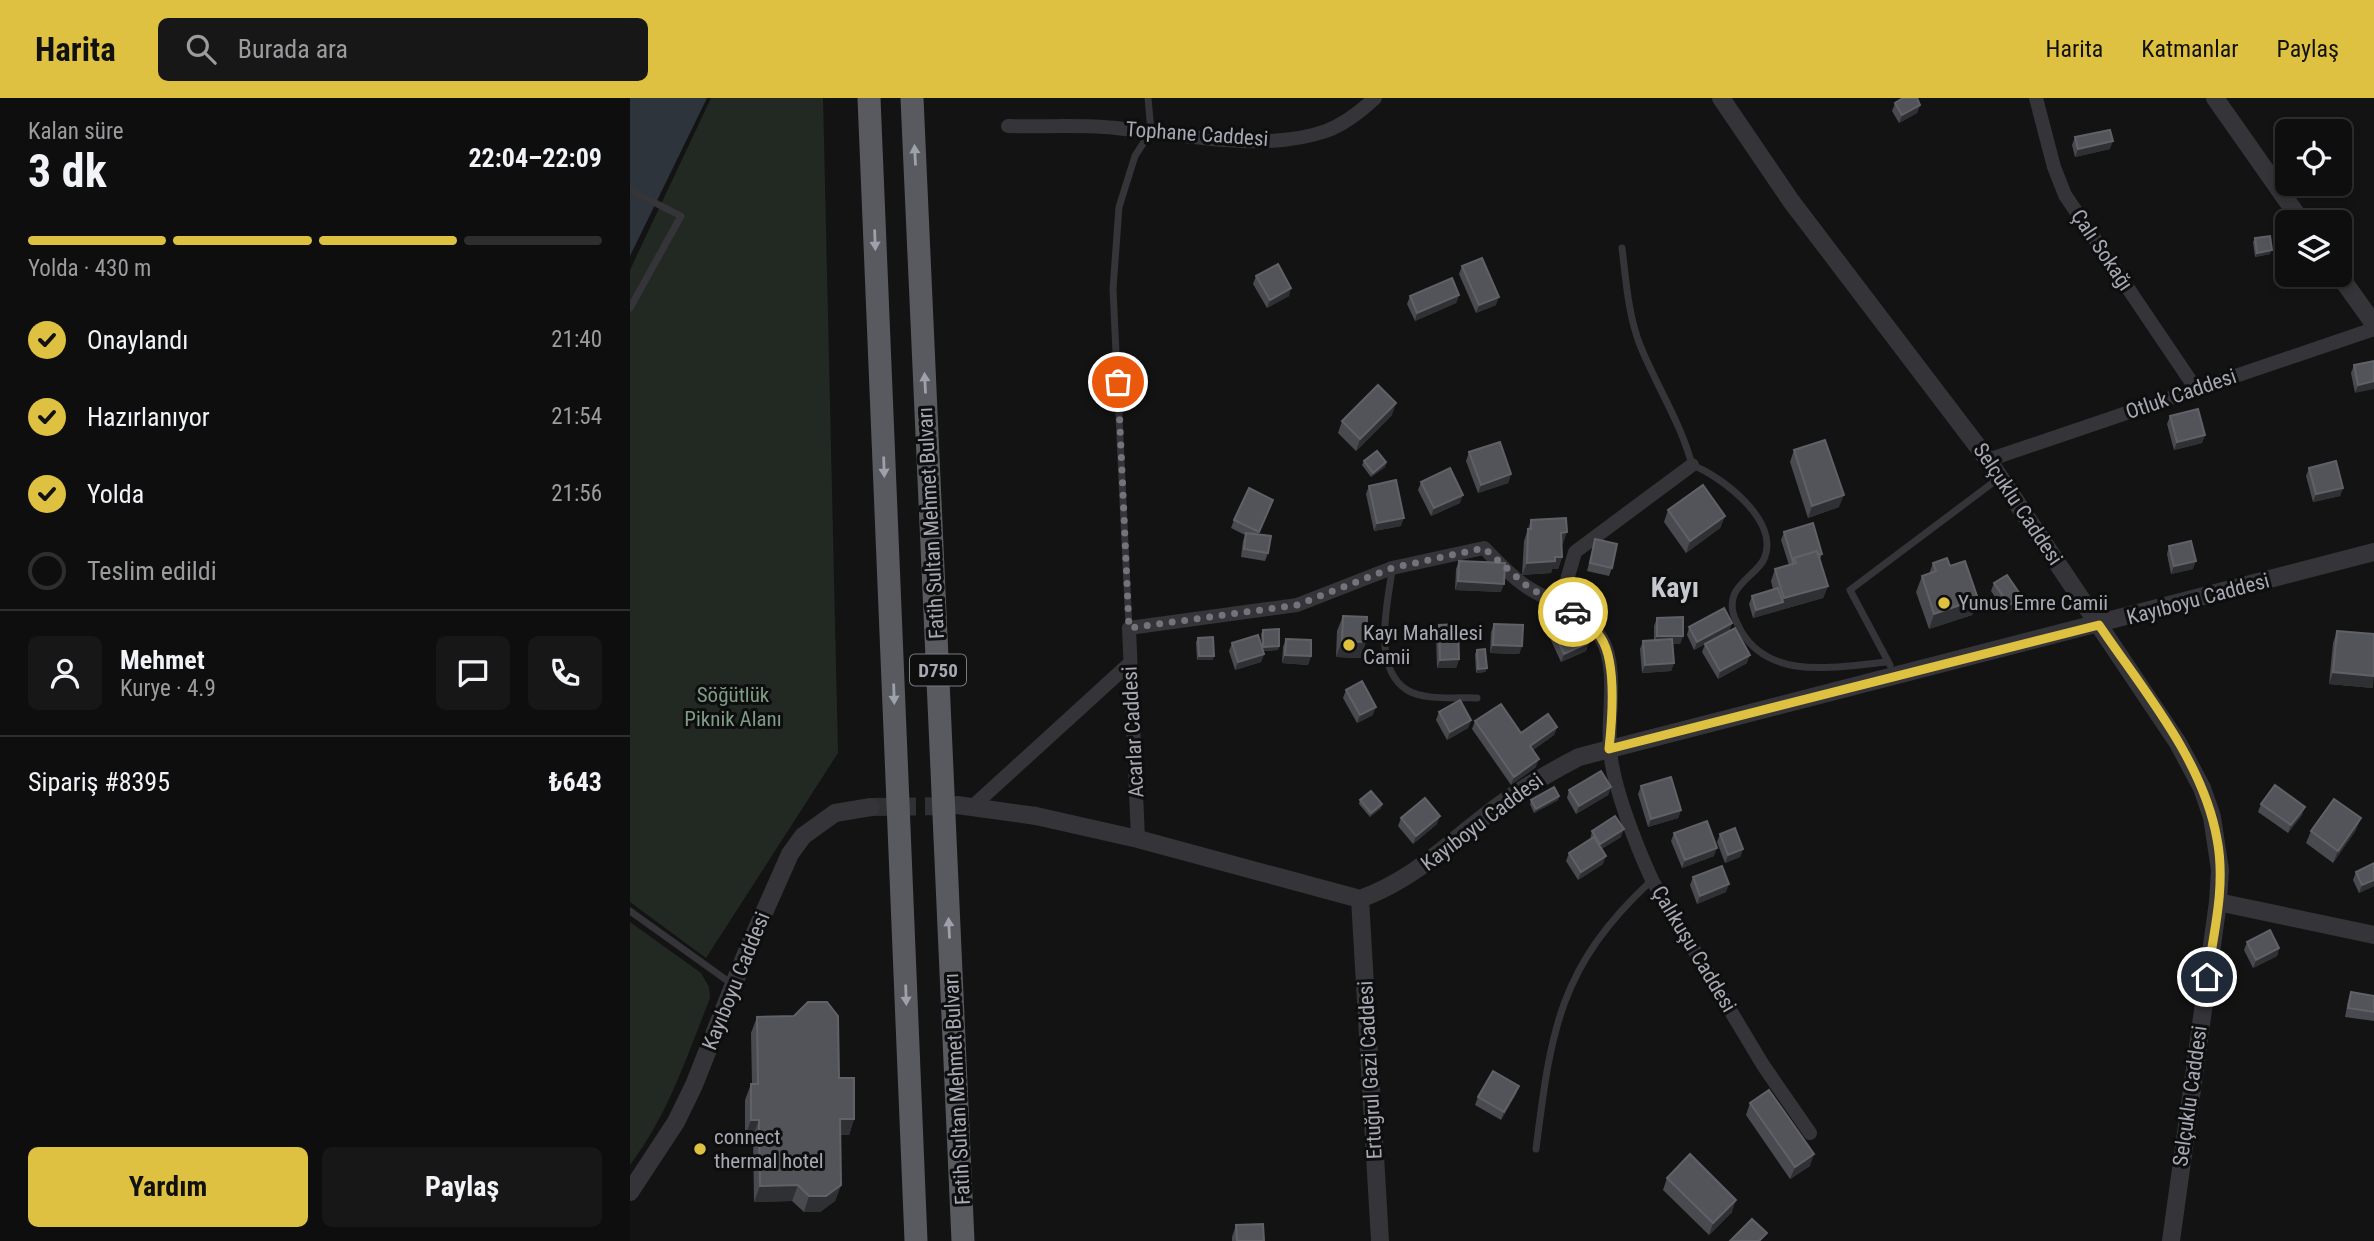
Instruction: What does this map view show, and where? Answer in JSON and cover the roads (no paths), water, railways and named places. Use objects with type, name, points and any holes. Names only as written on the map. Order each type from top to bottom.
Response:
[{"type":"highway","name":"Fatih Sultan Mehmet Bulvarı","points":[[869,98],[916,1241]]},
{"type":"highway","name":"Fatih Sultan Mehmet Bulvarı","points":[[912,98],[963,1241]]},
{"type":"street","name":"Tophane Caddesi","points":[[1008,127],[1101,127],[1247,140],[1293,139],[1328,130],[1357,114],[1375,98]]},
{"type":"street","name":"Selçuklu Caddesi","points":[[1721,98],[1791,201],[2000,477],[2178,743],[2202,788],[2218,840],[2218,902],[2171,1241]]},
{"type":"street","name":"Çalı Sokağı","points":[[2036,98],[2054,167],[2065,195],[2196,389]]},
{"type":"street","points":[[2214,98],[2293,210]]},
{"type":"street","points":[[2347,287],[2374,326]]},
{"type":"street","name":"Otluk Caddesi","points":[[1988,460],[2374,326]]},
{"type":"street","points":[[1569,609],[1567,580],[1575,552],[1692,465]]},
{"type":"street","name":"Çalıkuşu Caddesi","points":[[1392,568],[1484,548],[1528,587],[1569,609],[1602,639],[1608,654],[1612,712],[1609,749],[1628,820],[1652,880],[1763,1065],[1810,1133]]},
{"type":"street","name":"Kayıboyu Caddesi","points":[[1360,899],[1390,888],[1412,875],[1500,805],[1543,775],[1579,757],[1892,669],[2099,625],[2374,552]]},
{"type":"street","points":[[1129,628],[1297,605],[1392,568]]},
{"type":"street","name":"Acarlar Caddesi","points":[[1129,628],[1138,839]]},
{"type":"street","points":[[964,806],[1130,663]]},
{"type":"street","points":[[964,806],[1036,816],[1138,839],[1360,899]]},
{"type":"street","name":"Kayıboyu Caddesi","points":[[630,1192],[676,1122],[694,1085],[779,876],[803,836],[835,813],[871,807]]},
{"type":"street","name":"Ertuğrul Gazi Caddesi","points":[[1360,899],[1380,1241]]},
{"type":"street","points":[[2218,902],[2374,935]]},
{"type":"lane","points":[[1148,98],[1151,131]]},
{"type":"lane","name":"Acarlar Caddesi","points":[[1129,628],[1113,289],[1119,207],[1135,156],[1151,131]]},
{"type":"lane","points":[[630,190],[681,216],[630,308]]},
{"type":"lane","points":[[1622,248],[1631,317],[1639,342],[1687,445],[1692,465],[1715,474],[1763,525],[1767,541],[1764,560],[1738,586],[1732,598],[1732,612],[1748,643],[1767,659],[1786,665],[1892,669],[1850,590],[2000,477]]},
{"type":"lane","points":[[1392,568],[1385,641],[1395,678],[1408,690],[1422,695],[1477,698]]},
{"type":"lane","points":[[1536,1149],[1548,1053],[1567,991],[1612,921],[1652,880]]},
{"type":"lane","points":[[630,911],[733,985]]},
{"type":"tunnel","points":[[871,807],[955,806]]},
{"type":"place","name":"Yunus Emre Camii","points":[[1944,603]]},
{"type":"place","name":"Kayı Mahallesi Camii","points":[[1349,645]]},
{"type":"place","name":"connect thermal hotel","points":[[700,1149]]},
{"type":"district","name":"Kayı","points":[[1675,587]]},
{"type":"park label","name":"Söğütlük Piknik Alanı","points":[[733,707]]}]
